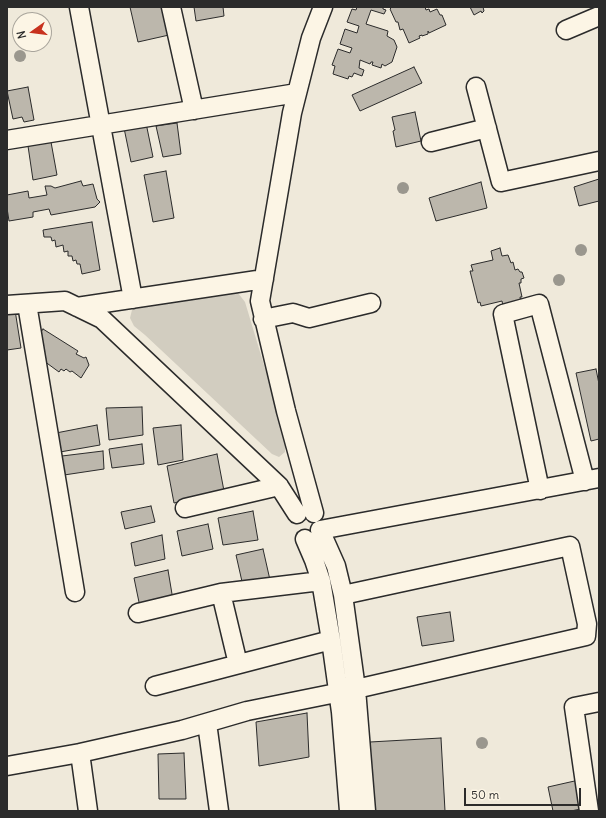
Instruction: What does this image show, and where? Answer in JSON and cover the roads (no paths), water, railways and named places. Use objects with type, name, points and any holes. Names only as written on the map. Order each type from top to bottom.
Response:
[{"type":"street","points":[[79,7],[133,299]]},
{"type":"street","points":[[171,7],[194,110]]},
{"type":"street","points":[[306,514],[286,411],[263,319],[260,301],[292,113],[311,38],[323,7]]},
{"type":"street","points":[[566,30],[599,16]]},
{"type":"street","points":[[476,87],[501,182],[599,161]]},
{"type":"street","points":[[7,140],[297,93]]},
{"type":"street","points":[[431,142],[487,128]]},
{"type":"street","points":[[77,307],[264,279]]},
{"type":"street","points":[[7,305],[65,301],[102,319],[279,486],[306,514],[320,521],[320,530],[336,566],[343,595],[356,689],[366,811]]},
{"type":"street","points":[[263,319],[293,313],[309,318],[372,303]]},
{"type":"street","points":[[27,304],[75,592]]},
{"type":"street","points":[[306,514],[292,522],[293,532],[305,540],[314,538],[320,530],[540,490],[592,480],[539,304],[503,314],[540,490]]},
{"type":"street","points":[[185,508],[279,486]]},
{"type":"street","points":[[305,540],[321,581],[331,640],[338,692],[350,811]]},
{"type":"street","points":[[7,766],[80,753],[182,730],[247,712],[356,689],[586,636],[587,624],[570,546],[343,595]]},
{"type":"street","points":[[138,613],[221,593],[321,581]]},
{"type":"street","points":[[221,593],[238,664]]},
{"type":"street","points":[[155,686],[331,640]]},
{"type":"street","points":[[589,811],[574,707],[599,702]]},
{"type":"street","points":[[207,723],[219,811]]},
{"type":"street","points":[[80,753],[88,811]]}]
